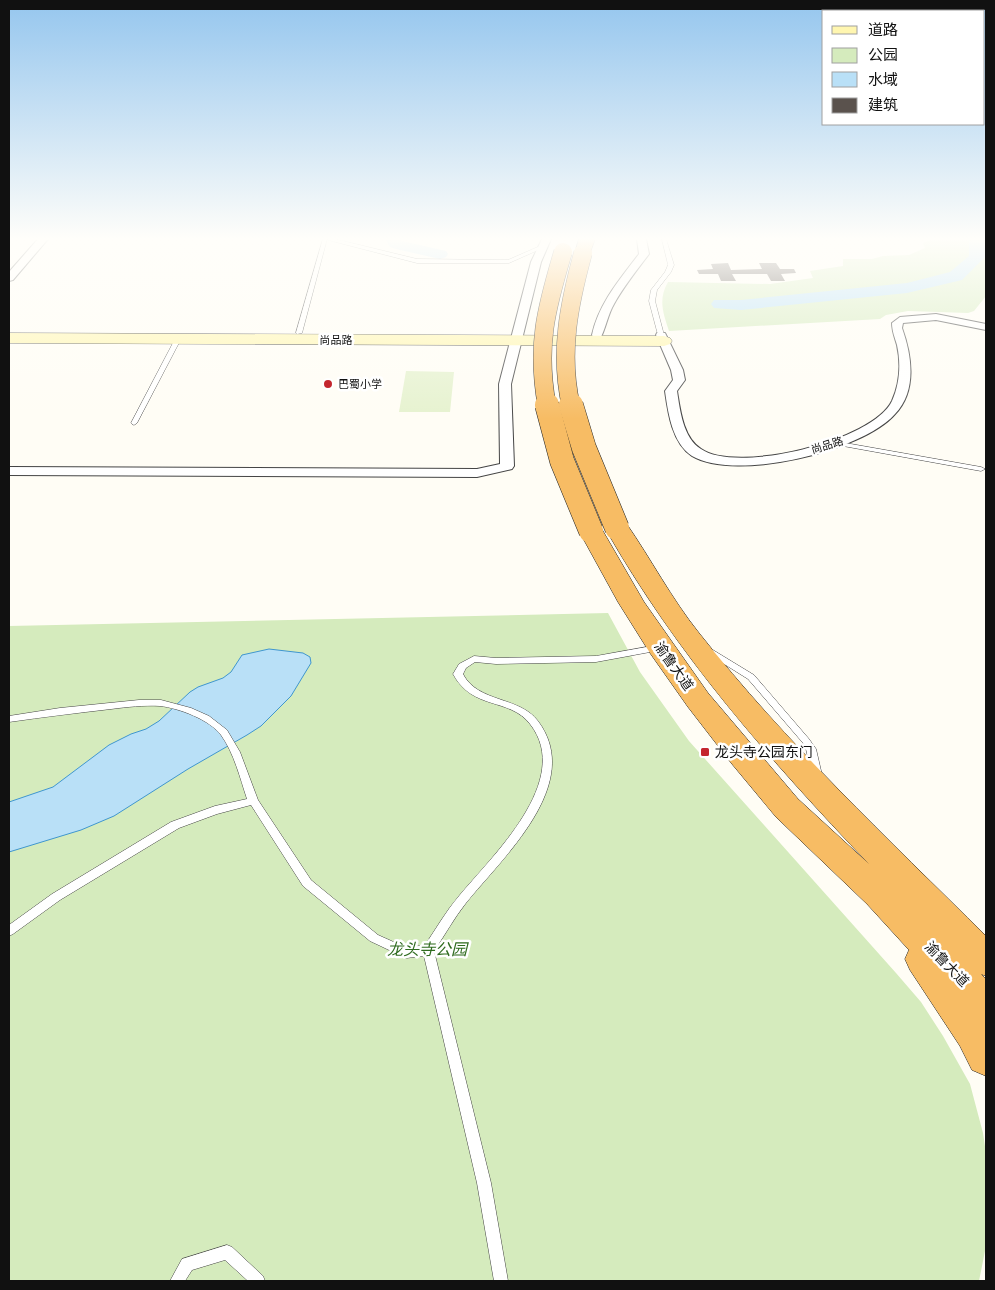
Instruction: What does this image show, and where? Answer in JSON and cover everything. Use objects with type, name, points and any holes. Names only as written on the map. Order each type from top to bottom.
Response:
[{"type":"highway","name":"渝鲁大道","points":[[551,299],[547,308],[542,338],[542,364],[549,420],[556,445],[604,530],[626,594],[674,643],[734,695],[821,793],[986,960]]},
{"type":"highway","name":"渝鲁大道","points":[[674,643],[698,700],[787,808],[878,894],[986,1005]]},
{"type":"highway","points":[[878,894],[974,1033],[986,1057]]},
{"type":"main road","name":"尚品路","points":[[9,331],[299,333],[516,338],[597,335],[662,338]]},
{"type":"main road","name":"尚品路","points":[[9,338],[662,338]]},
{"type":"street","points":[[9,471],[477,473],[507,466],[506,384],[526,299]]},
{"type":"street","points":[[597,335],[598,326],[612,299]]},
{"type":"street","name":"尚品路","points":[[662,338],[677,370],[679,380],[671,391],[673,404],[688,444],[697,453],[712,459],[745,463],[769,460],[848,439],[891,412],[902,390],[905,357],[897,328],[897,323],[900,320],[936,317],[986,326]]},
{"type":"lane","points":[[299,333],[308,299]]},
{"type":"lane","points":[[652,299],[662,338]]},
{"type":"lane","points":[[134,423],[178,339]]},
{"type":"lane","points":[[834,443],[980,469]]},
{"type":"lane","points":[[9,719],[60,711],[139,703],[161,703],[188,710],[206,718],[224,732],[236,752],[253,800],[307,883],[374,938],[406,954],[428,950],[461,902],[505,850],[529,817],[546,777],[548,760],[540,730],[527,716],[511,706],[470,690],[460,682],[458,674],[462,666],[474,659],[596,659],[674,643]]},
{"type":"lane","points":[[9,931],[56,896],[176,825],[215,810],[253,800]]},
{"type":"lane","points":[[428,950],[484,1183],[501,1281]]},
{"type":"lane","points":[[177,1281],[187,1264],[227,1252],[258,1281]]},
{"type":"green space","points":[[983,299],[974,311],[968,313],[908,311],[886,315],[880,319],[669,331],[663,312],[662,300]]},
{"type":"green space","points":[[406,371],[454,372],[450,412],[399,412]]},
{"type":"green space","name":"龙头寺公园","points":[[608,613],[640,672],[689,741],[921,1002],[970,1084],[983,1133],[986,1153],[986,1246],[979,1281],[9,1281],[9,626]]},
{"type":"water","points":[[269,649],[303,653],[310,657],[311,663],[291,696],[261,726],[114,816],[81,830],[9,852],[9,802],[53,787],[109,745],[146,729],[159,721],[190,692],[223,678],[231,672],[242,655]]},
{"type":"waterway","points":[[720,304],[741,305],[798,299]]},
{"type":"place","name":"巴蜀小学","points":[[328,384]]},
{"type":"place","name":"龙头寺公园东门","points":[[705,752]]}]
